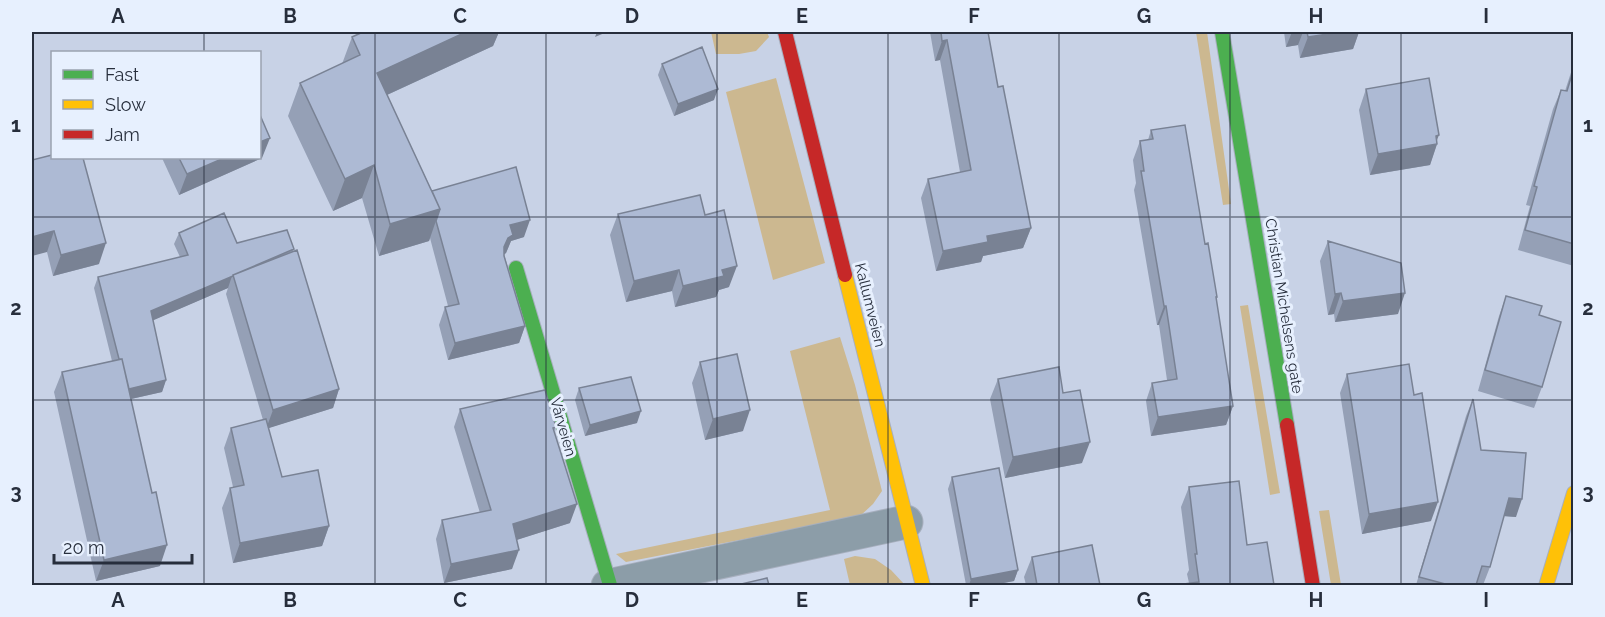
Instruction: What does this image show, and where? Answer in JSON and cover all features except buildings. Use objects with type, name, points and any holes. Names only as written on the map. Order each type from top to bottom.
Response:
[{"type":"street","name":"Kallumveien","points":[[785,32],[923,585]]},
{"type":"street","name":"Christian Michelsens gate","points":[[1222,32],[1313,585]]},
{"type":"street","name":"Vårveien","points":[[516,268],[609,585],[906,522]]},
{"type":"street","points":[[1546,585],[1574,493]]},
{"type":"shaded area","points":[[711,32],[767,32],[769,37],[756,51],[716,54]]},
{"type":"shaded area","points":[[1196,32],[1207,32],[1231,204],[1223,205]]},
{"type":"shaded area","points":[[776,78],[825,263],[773,280],[726,92]]},
{"type":"shaded area","points":[[1248,305],[1280,493],[1270,495],[1240,306]]},
{"type":"shaded area","points":[[840,337],[855,385],[882,491],[873,504],[859,517],[626,562],[616,554],[830,510],[790,351]]},
{"type":"shaded area","points":[[1329,510],[1341,585],[1331,585],[1319,511]]},
{"type":"shaded area","points":[[855,556],[875,559],[891,570],[905,585],[850,585],[844,559]]},
{"type":"traffic: fast","points":[[1222,32],[1287,425]]},
{"type":"traffic: fast","points":[[516,268],[610,585]]},
{"type":"traffic: slow","points":[[845,275],[923,586]]},
{"type":"traffic: slow","points":[[1546,586],[1574,493]]},
{"type":"traffic: jam","points":[[785,32],[845,275]]},
{"type":"traffic: jam","points":[[1287,425],[1313,586]]}]
